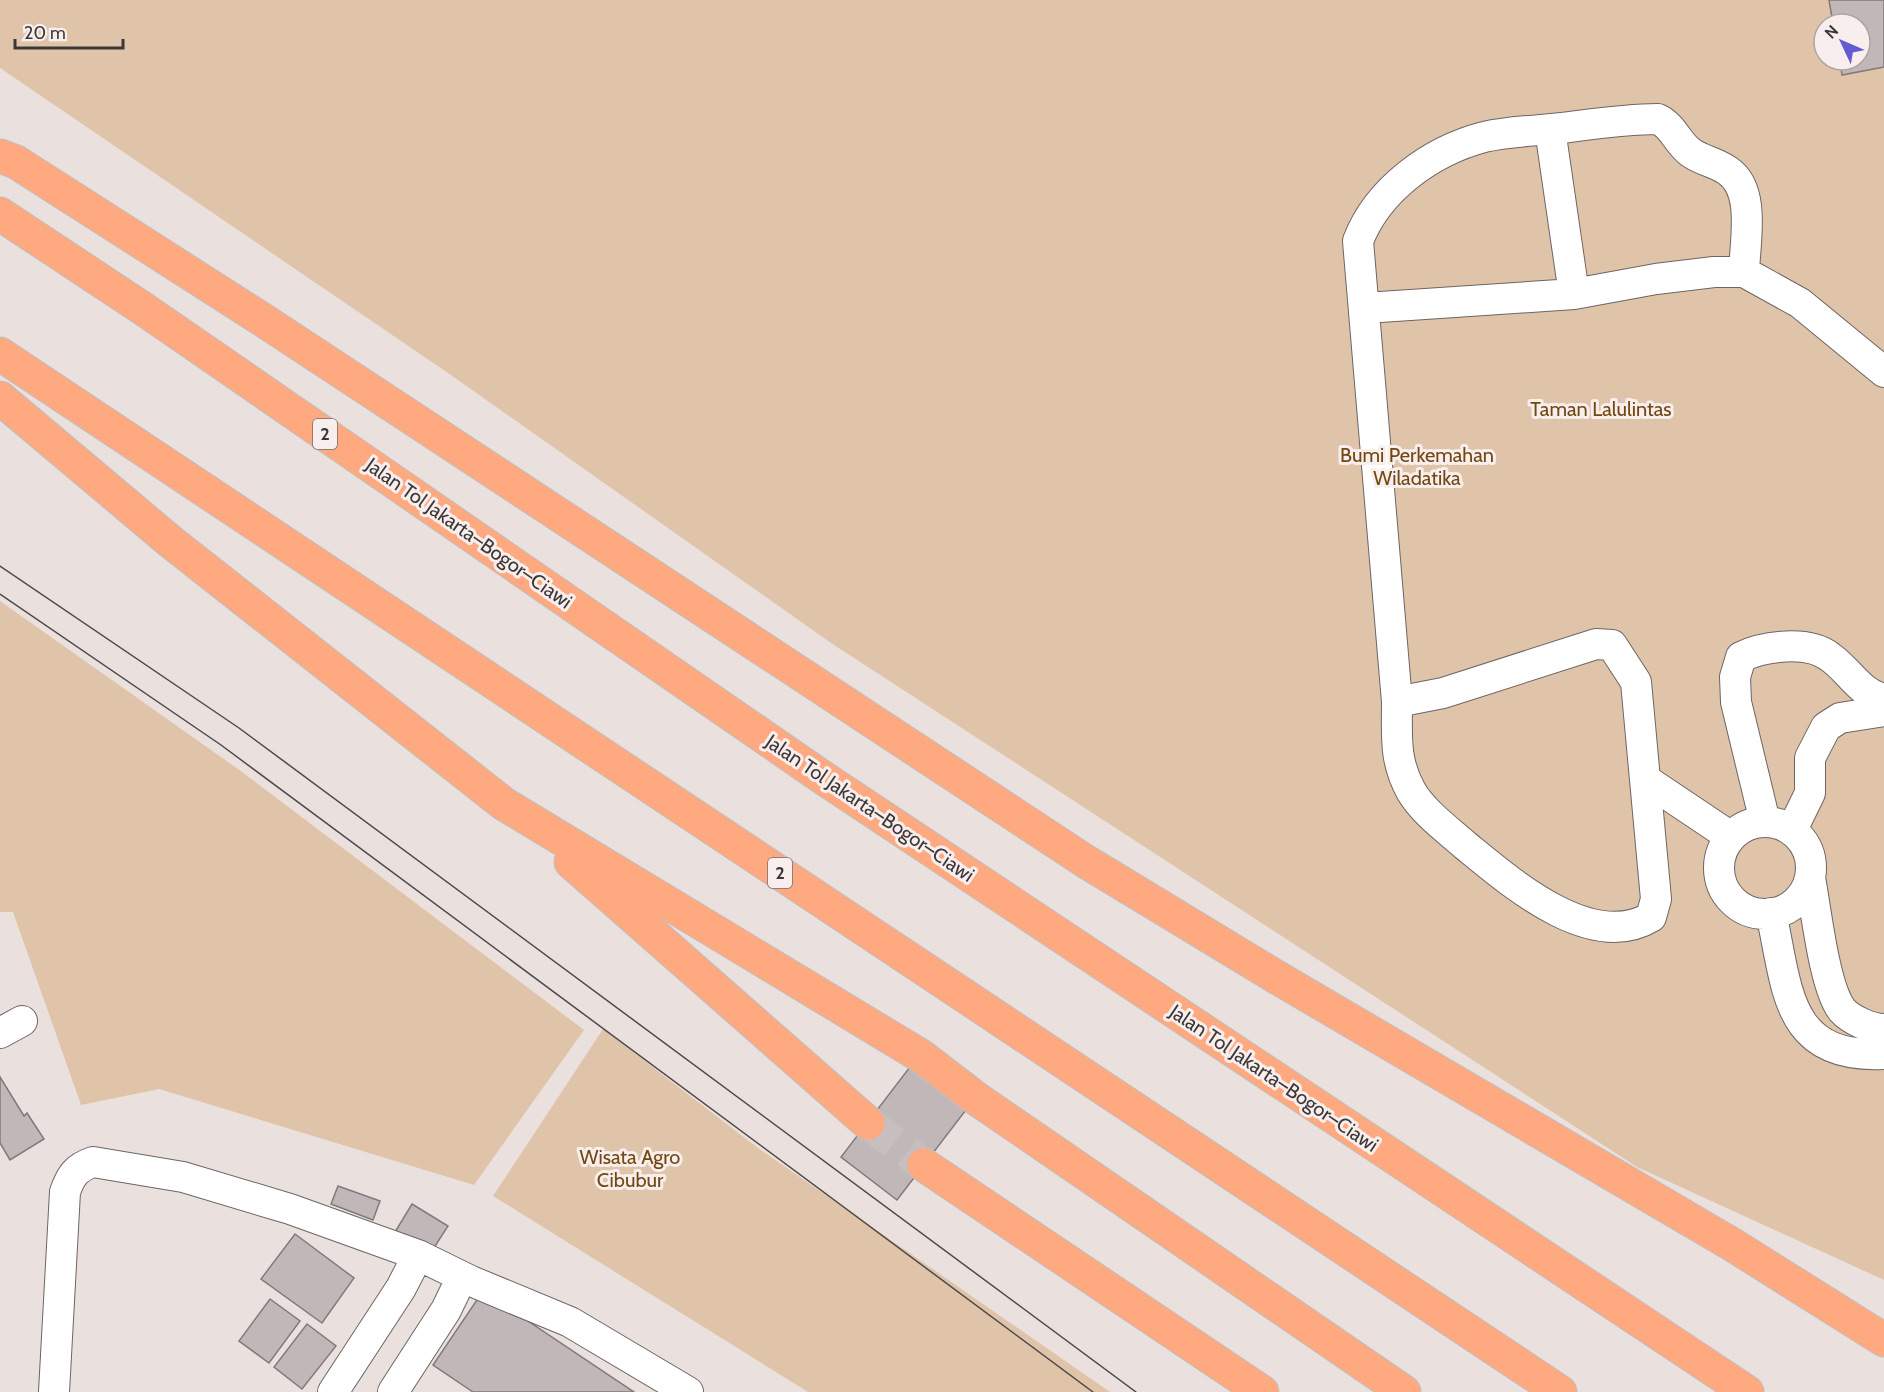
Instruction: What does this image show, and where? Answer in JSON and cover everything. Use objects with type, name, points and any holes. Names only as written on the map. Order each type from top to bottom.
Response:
[{"type":"highway","points":[[0,156],[16,162],[263,320],[1085,861],[1303,993],[1733,1245],[1884,1340]]},
{"type":"highway","name":"Jalan Tol Jakarta–Bogor–Ciawi","points":[[0,214],[155,317],[822,777],[1747,1392]]},
{"type":"highway","name":"2","points":[[0,354],[1560,1392]]},
{"type":"highway","points":[[0,398],[171,542],[504,804],[868,1123]]},
{"type":"highway","points":[[504,804],[921,1056],[977,1099],[1404,1392]]},
{"type":"highway","points":[[924,1165],[1262,1392]]},
{"type":"street","points":[[1397,702],[1443,693],[1596,644],[1611,645],[1636,682],[1656,899],[1651,917],[1638,925],[1609,926],[1574,918],[1532,898],[1448,830],[1413,794],[1397,759],[1397,702],[1358,242],[1364,226],[1382,200],[1410,174],[1446,149],[1486,136],[1647,119],[1664,122],[1690,152],[1727,170],[1743,186],[1746,199],[1744,272]]},
{"type":"street","points":[[1550,129],[1574,294]]},
{"type":"street","points":[[1365,308],[1574,294],[1656,279],[1714,272],[1744,272],[1800,303],[1882,367]]},
{"type":"street","points":[[1884,699],[1871,696],[1831,657],[1819,651],[1780,646],[1757,650],[1741,657],[1734,677],[1736,702],[1779,826],[1808,852],[1810,878],[1827,966],[1842,1010],[1860,1023],[1884,1029]]},
{"type":"street","points":[[1810,878],[1796,902],[1784,909],[1771,913],[1747,910],[1729,896],[1721,882],[1719,866],[1723,851],[1731,837],[1740,829],[1779,826],[1810,793],[1810,758],[1826,727],[1840,718],[1884,711]]},
{"type":"street","points":[[1646,780],[1731,837]]},
{"type":"street","points":[[1771,913],[1790,996],[1798,1019],[1813,1037],[1833,1050],[1862,1055],[1884,1054]]},
{"type":"street","points":[[54,1392],[65,1192],[70,1176],[93,1162],[183,1177],[290,1209],[418,1255],[462,1277],[570,1322],[688,1392]]},
{"type":"street","points":[[333,1392],[401,1288],[418,1255]]},
{"type":"street","points":[[393,1392],[446,1310],[462,1277]]},
{"type":"green space","name":"Bumi Perkemahan Wiladatika","points":[[0,0],[1884,0],[1884,1280],[1637,1167],[831,643],[448,373],[0,68]]},
{"type":"green space","points":[[0,601],[238,769],[584,1030],[474,1185],[159,1089],[81,1105],[13,912],[0,912]]},
{"type":"green space","name":"Wisata Agro Cibubur","points":[[603,1029],[758,1148],[1110,1392],[808,1392],[493,1196]]},
{"type":"building","points":[[1829,0],[1884,0],[1884,67],[1872,69],[1872,12],[1831,12]]},
{"type":"building","points":[[1842,72],[1858,72],[1842,75]]},
{"type":"building","points":[[913,1063],[969,1106],[897,1200],[841,1157]]},
{"type":"building","points":[[0,1077],[24,1116],[27,1113],[44,1139],[10,1160],[0,1143]]},
{"type":"building","points":[[338,1186],[380,1201],[373,1220],[331,1204]]},
{"type":"building","points":[[412,1204],[448,1226],[430,1254],[395,1232]]},
{"type":"building","points":[[295,1234],[354,1278],[322,1323],[261,1279]]},
{"type":"building","points":[[483,1291],[634,1392],[473,1392],[433,1365]]},
{"type":"building","points":[[270,1299],[300,1321],[269,1363],[239,1341]]},
{"type":"building","points":[[307,1324],[336,1346],[302,1389],[274,1367]]},
{"type":"tunnel","points":[[868,1123],[924,1165]]},
{"type":"tram line","points":[[0,566],[239,728],[1136,1392]]},
{"type":"tram line","points":[[0,594],[221,745],[1093,1392]]},
{"type":"park label","name":"Taman Lalulintas","points":[[1601,409]]}]
